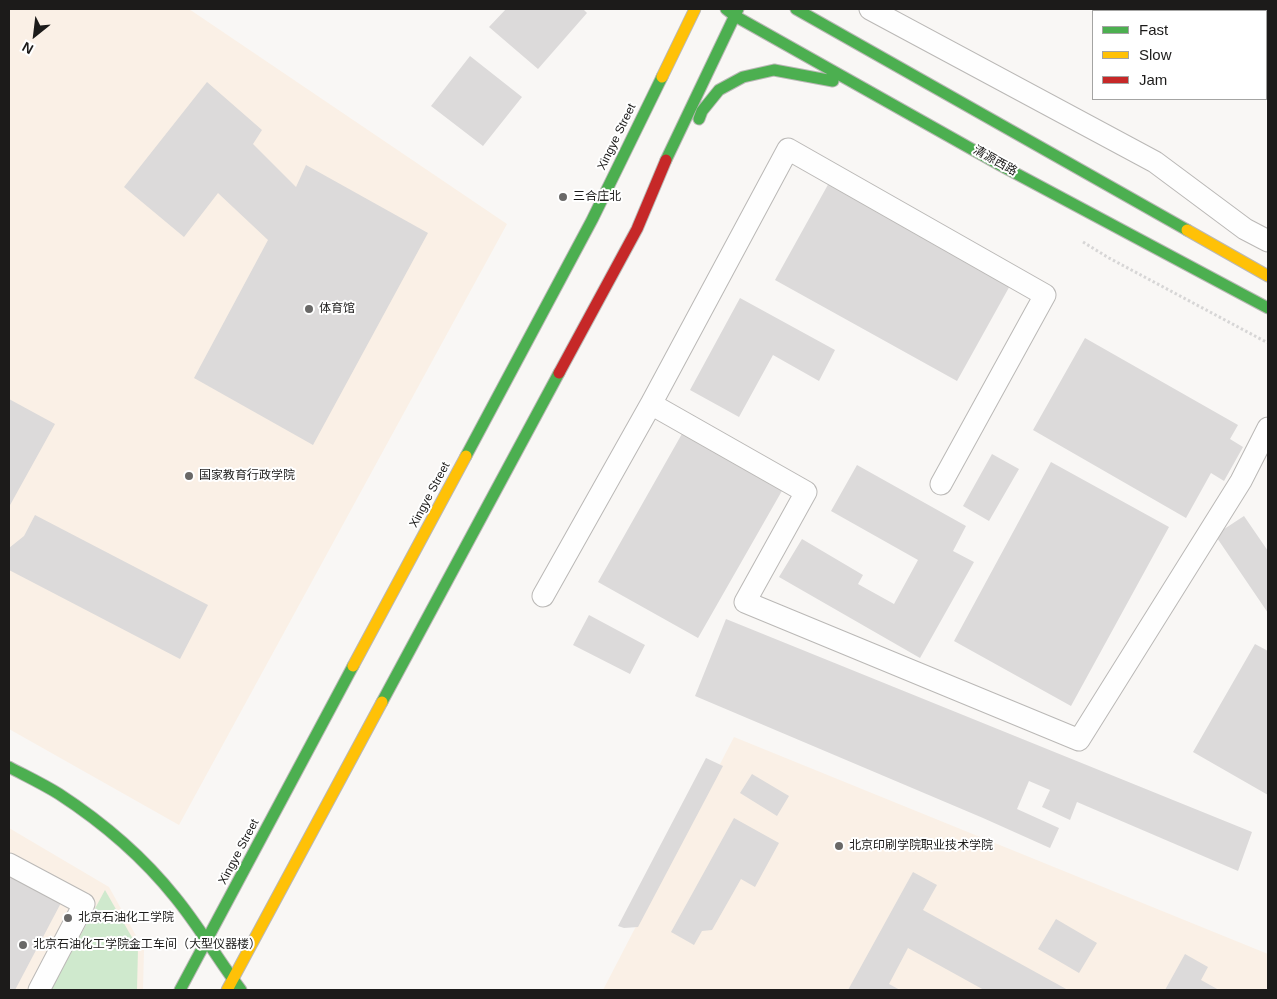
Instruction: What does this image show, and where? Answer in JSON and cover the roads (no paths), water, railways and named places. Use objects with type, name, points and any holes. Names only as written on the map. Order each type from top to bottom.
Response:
[{"type":"main road","name":"Xingye Street","points":[[180,990],[592,220],[695,9]]},
{"type":"main road","name":"清源西路","points":[[726,9],[737,12],[870,93],[1268,308]]},
{"type":"main road","points":[[796,9],[1268,276]]},
{"type":"main road","points":[[637,229],[676,137],[737,12]]},
{"type":"main road","points":[[694,128],[702,111],[720,90],[743,77],[774,70],[824,78],[870,93]]},
{"type":"main road","points":[[227,990],[637,229],[669,180]]},
{"type":"main road","points":[[9,767],[58,794],[100,824],[140,860],[174,897],[207,940],[241,990]]},
{"type":"street","points":[[870,9],[1155,162],[1244,228],[1268,241]]},
{"type":"street","points":[[543,596],[651,404],[788,149],[1046,295],[941,484]]},
{"type":"street","points":[[651,404],[806,492],[745,602],[1079,740],[1241,481],[1268,428]]},
{"type":"street","points":[[9,864],[84,904],[39,990]]},
{"type":"place","name":"三合庄北","points":[[563,197]]},
{"type":"place","name":"体育馆","points":[[309,309]]},
{"type":"place","name":"国家教育行政学院","points":[[189,476]]},
{"type":"place","name":"北京印刷学院职业技术学院","points":[[839,846]]},
{"type":"place","name":"北京石油化工学院","points":[[68,918]]},
{"type":"place","name":"北京石油化工学院金工车间（大型仪器楼）","points":[[23,945]]}]
